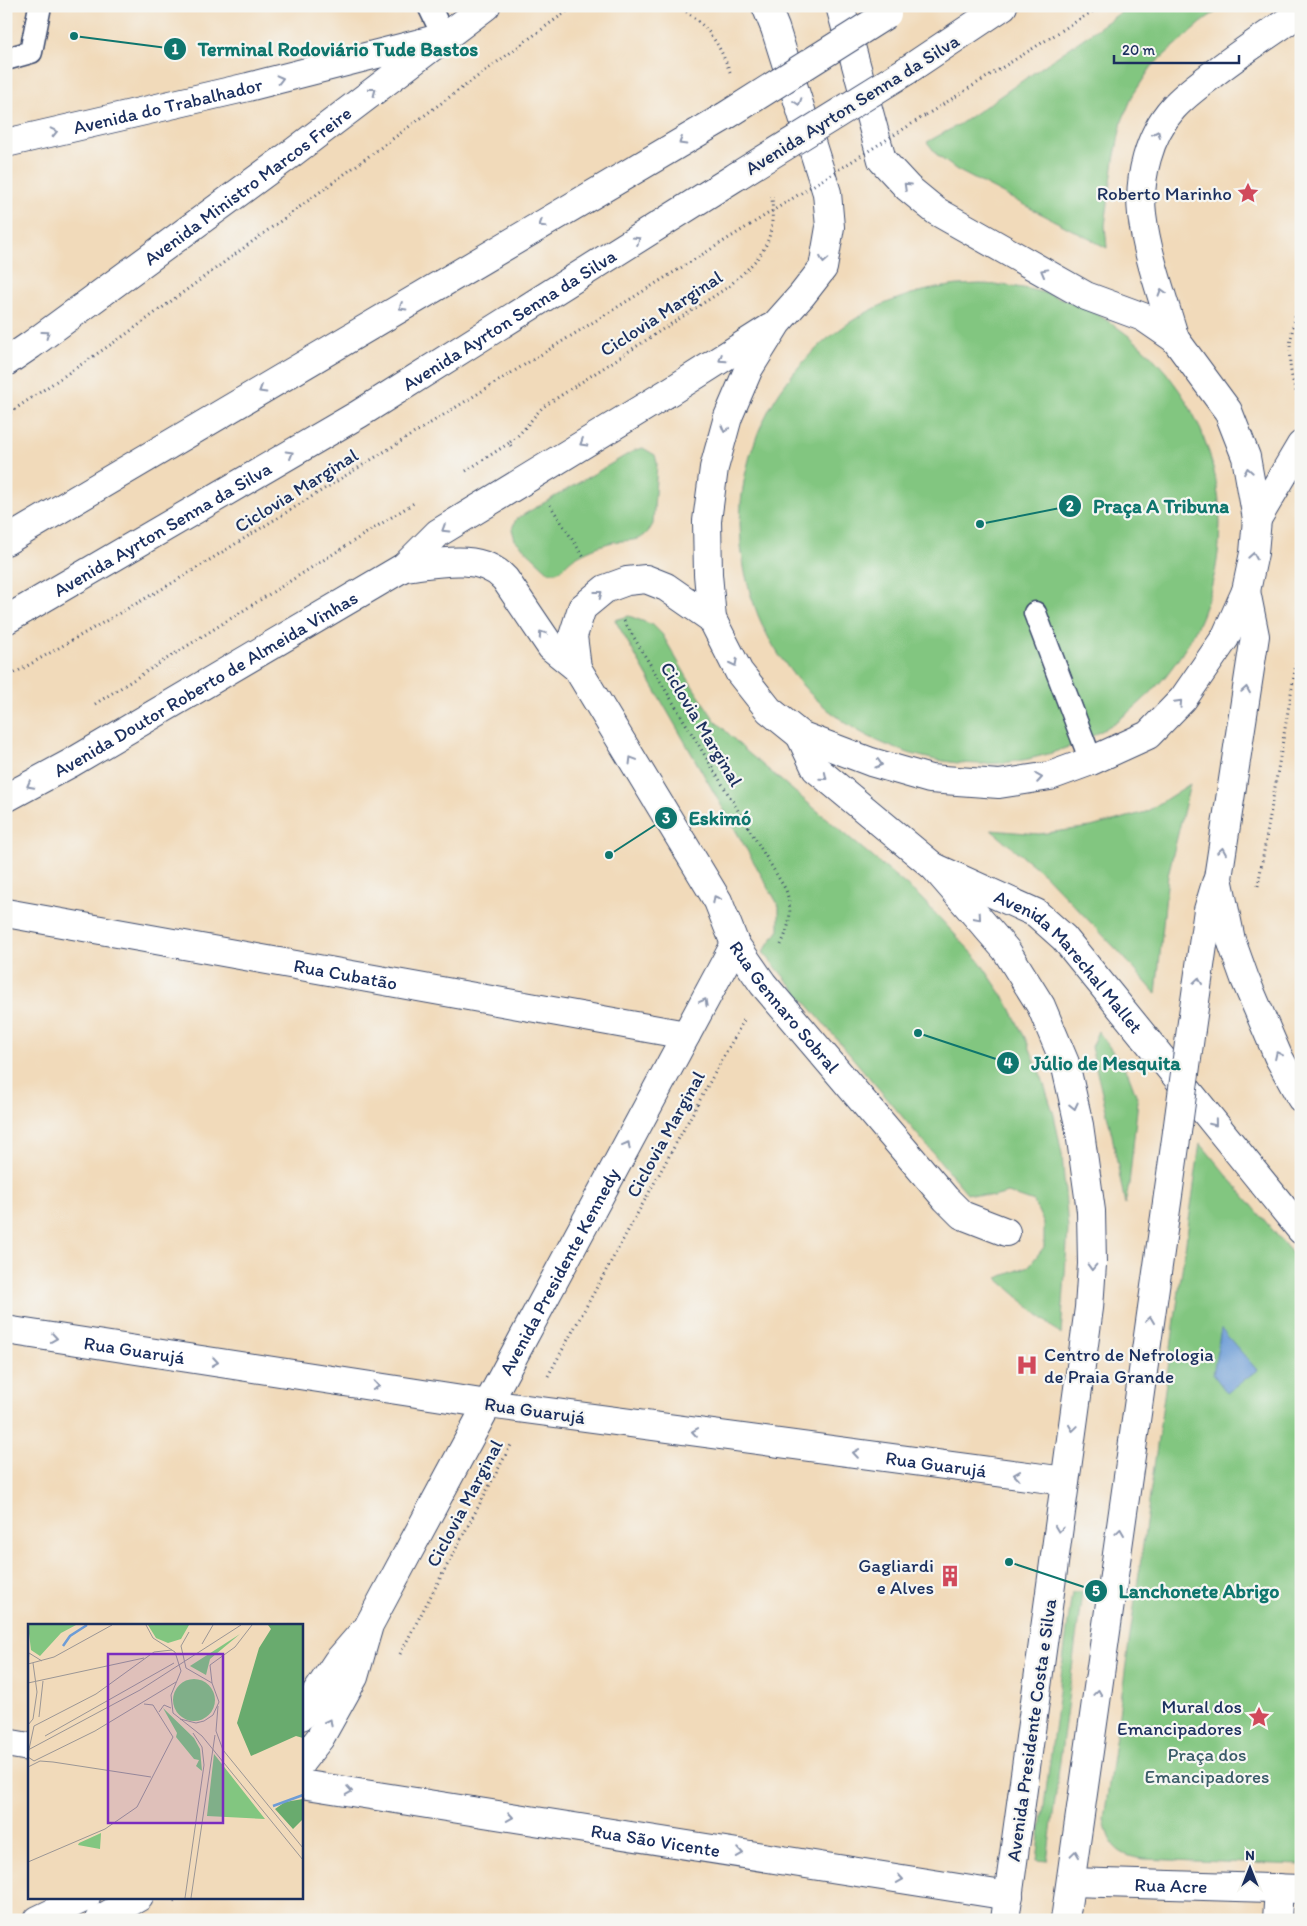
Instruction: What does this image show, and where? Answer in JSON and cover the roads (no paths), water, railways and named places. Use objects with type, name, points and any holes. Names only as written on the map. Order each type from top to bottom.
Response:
[{"type":"main road","name":"Avenida Ministro Marcos Freire","points":[[6,362],[291,154],[486,6]]},
{"type":"main road","points":[[766,6],[775,28],[827,193],[830,227],[822,268],[802,295],[777,323],[750,368],[728,417],[714,468],[707,521],[708,574],[712,619],[739,672],[769,710],[800,735],[872,762],[930,779],[999,784],[1050,776],[1091,761],[1148,735],[1184,699],[1226,638],[1246,591],[1254,553],[1257,520],[1246,457],[1228,411],[1175,339],[1144,318],[1086,296],[936,211],[908,188],[882,160],[840,6]]},
{"type":"main road","name":"Avenida Ayrton Senna da Silva","points":[[6,620],[359,414],[906,70],[1003,6]]},
{"type":"main road","points":[[6,541],[724,117],[894,10]]},
{"type":"main road","points":[[1175,339],[1152,258],[1142,214],[1143,178],[1147,158],[1159,129],[1173,108],[1229,61],[1301,12]]},
{"type":"main road","name":"Avenida do Trabalhador","points":[[6,142],[248,87],[444,37]]},
{"type":"main road","points":[[404,566],[438,533],[705,370],[777,323]]},
{"type":"main road","points":[[1257,520],[1301,445]]},
{"type":"main road","name":"Rua Gennaro Sobral","points":[[404,566],[469,562],[484,565],[498,571],[551,647],[577,668],[718,901],[735,944],[763,984],[946,1199],[962,1215],[1006,1232]]},
{"type":"main road","name":"Avenida Doutor Roberto de Almeida Vinhas","points":[[6,798],[71,763],[404,566]]},
{"type":"main road","points":[[577,668],[573,636],[582,608],[604,589],[628,581],[646,579],[666,586],[712,619]]},
{"type":"main road","points":[[1065,1920],[1208,910],[1218,878],[1255,636],[1246,591]]},
{"type":"main road","name":"Avenida Marechal Mallet","points":[[800,735],[816,769],[934,867],[1036,913],[1064,938],[1301,1230]]},
{"type":"main road","name":"Avenida Presidente Costa e Silva","points":[[934,867],[1006,950],[1041,1006],[1065,1063],[1079,1125],[1091,1210],[1092,1264],[1090,1308],[1007,1908]]},
{"type":"main road","points":[[1218,878],[1230,940],[1244,980],[1278,1056],[1301,1098]]},
{"type":"main road","name":"Rua Cubatão","points":[[6,912],[686,1035]]},
{"type":"main road","name":"Avenida Presidente Kennedy","points":[[302,1761],[320,1738],[354,1678],[369,1625],[735,944]]},
{"type":"main road","name":"Rua Guarujá","points":[[6,1330],[529,1410],[1065,1481]]},
{"type":"main road","name":"Avenida Presidente Kennedy","points":[[302,1714],[337,1662],[369,1625]]},
{"type":"main road","points":[[6,1743],[28,1746]]},
{"type":"main road","name":"Rua São Vicente","points":[[302,1784],[1007,1908]]},
{"type":"main road","name":"Rua Acre","points":[[1071,1882],[1290,1889]]},
{"type":"main road","points":[[1277,1920],[1290,1889]]},
{"type":"main road","points":[[38,1920],[84,1898]]},
{"type":"main road","points":[[99,1920],[137,1898]]},
{"type":"lane","points":[[6,58],[31,52],[40,6]]},
{"type":"lane","points":[[430,6],[444,37]]},
{"type":"lane","points":[[1035,613],[1091,761]]},
{"type":"water","points":[[1221,1329],[1257,1370],[1227,1393],[1213,1374]]},
{"type":"place","name":"Terminal Rodoviário Tude Bastos","points":[[74,36]]},
{"type":"place","name":"Roberto Marinho","points":[[1248,193]]},
{"type":"place","name":"Praça A Tribuna","points":[[980,524]]},
{"type":"place","name":"Eskimó","points":[[609,855]]},
{"type":"place","name":"Júlio de Mesquita","points":[[918,1033]]},
{"type":"place","name":"Centro de Nefrologia de Praia Grande","points":[[1027,1365]]},
{"type":"place","name":"Lanchonete Abrigo","points":[[1009,1562]]},
{"type":"place","name":"Gagliardi e Alves","points":[[950,1576]]},
{"type":"place","name":"Mural dos Emancipadores","points":[[1259,1717]]},
{"type":"park label","name":"Praça dos Emancipadores","points":[[1207,1765]]}]
